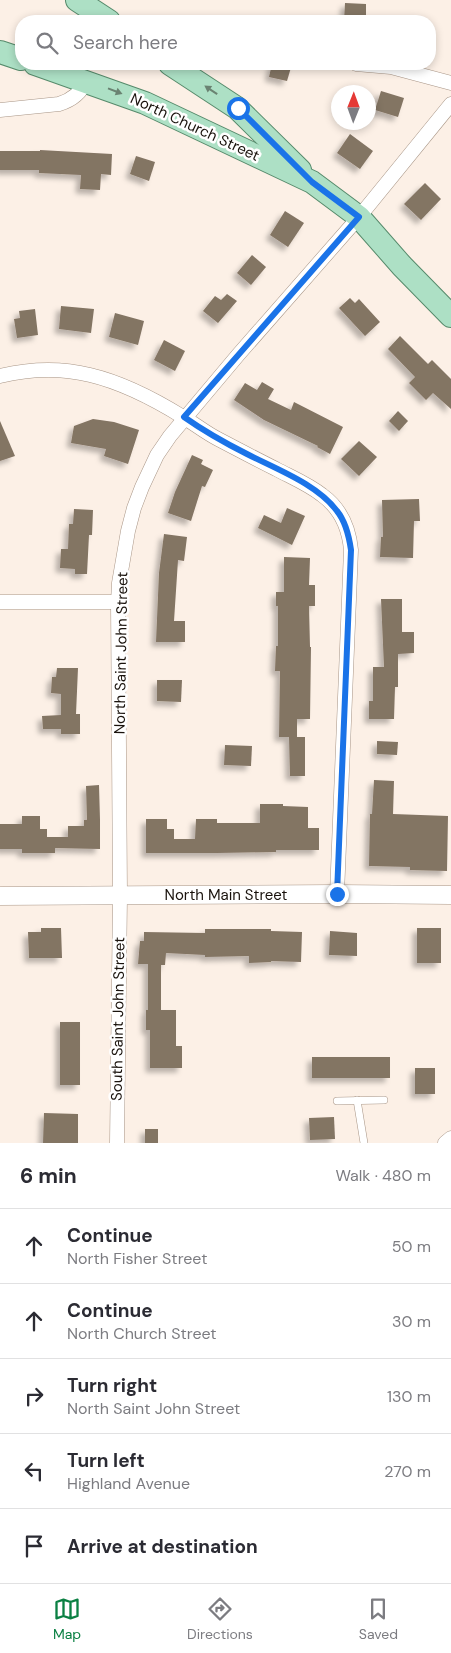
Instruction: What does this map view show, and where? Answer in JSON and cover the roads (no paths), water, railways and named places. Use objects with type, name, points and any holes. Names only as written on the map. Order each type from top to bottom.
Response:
[{"type":"main road","points":[[77,0],[100,15]]},
{"type":"main road","points":[[0,52],[15,57]]},
{"type":"main road","name":"North Church Street","points":[[53,70],[145,102],[312,182],[359,217],[402,266],[451,316]]},
{"type":"main road","points":[[179,70],[238,108],[312,182]]},
{"type":"street","points":[[402,70],[451,83]]},
{"type":"street","points":[[0,110],[67,102],[78,95],[86,81]]},
{"type":"street","name":"North Saint John Street","points":[[120,896],[119,583],[128,531],[142,486],[157,455],[184,417],[359,217],[451,104]]},
{"type":"street","points":[[0,376],[38,370],[59,370],[89,375],[125,386],[184,417],[214,437],[294,478],[322,495],[338,511],[346,527],[351,550],[337,894]]},
{"type":"street","points":[[0,602],[118,602]]},
{"type":"street","name":"North Main Street","points":[[0,896],[451,895]]},
{"type":"street","name":"South Saint John Street","points":[[117,1143],[120,896]]},
{"type":"street","points":[[445,1143],[451,1138]]},
{"type":"lane","points":[[357,1100],[364,1143]]},
{"type":"lane","points":[[337,1101],[384,1100]]}]
